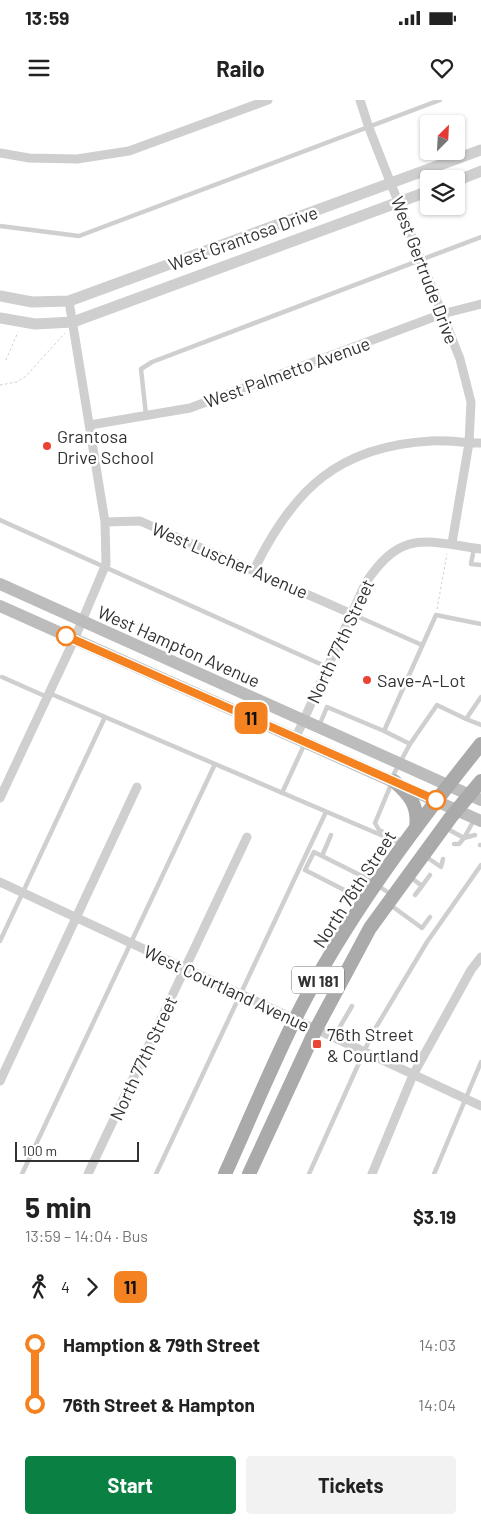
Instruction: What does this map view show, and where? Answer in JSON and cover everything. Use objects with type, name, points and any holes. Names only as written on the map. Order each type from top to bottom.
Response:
[{"type":"main road","name":"West Hampton Avenue","points":[[0,584],[449,784],[476,798]]},
{"type":"main road","name":"West Hampton Avenue","points":[[0,606],[478,819]]},
{"type":"main road","name":"North 76th Street","points":[[225,1174],[296,1018],[365,901],[436,800],[481,744]]},
{"type":"main road","points":[[392,781],[413,801],[417,819],[416,828]]},
{"type":"main road","name":"North 76th Street","points":[[249,1174],[316,1029],[370,928],[456,810],[476,798],[481,781]]},
{"type":"street","points":[[0,153],[29,158],[77,159],[130,151],[268,100]]},
{"type":"street","name":"West Gertrude Drive","points":[[360,100],[368,128],[460,359],[471,402],[469,443],[449,548]]},
{"type":"street","name":"West Grantosa Drive","points":[[0,296],[32,302],[69,301],[481,150]]},
{"type":"street","points":[[465,177],[481,171]]},
{"type":"street","name":"West Grantosa Drive","points":[[0,318],[35,324],[73,322],[420,194]]},
{"type":"street","points":[[226,244],[234,264]]},
{"type":"street","points":[[0,798],[74,640],[105,568],[105,522],[69,301]]},
{"type":"street","name":"West Palmetto Avenue","points":[[90,425],[190,408],[442,314],[481,304]]},
{"type":"street","points":[[254,570],[273,531],[304,492],[345,460],[380,448],[432,441],[481,444]]},
{"type":"street","name":"West Luscher Avenue","points":[[105,522],[140,521],[352,614]]},
{"type":"street","name":"North 77th Street","points":[[301,739],[303,720],[365,584],[376,568],[392,551],[408,544],[427,540],[449,548],[478,548]]},
{"type":"street","points":[[0,1082],[137,787]]},
{"type":"street","name":"North 77th Street","points":[[88,1174],[247,837]]},
{"type":"street","name":"West Courtland Avenue","points":[[0,882],[185,969],[296,1018],[481,1106]]},
{"type":"street","points":[[372,1174],[413,1075],[471,970],[481,957]]},
{"type":"lane","points":[[0,226],[79,236],[440,100]]},
{"type":"lane","points":[[146,416],[141,369],[152,362],[481,237]]},
{"type":"lane","points":[[0,520],[328,667]]},
{"type":"lane","points":[[478,548],[471,564],[481,566]]},
{"type":"lane","points":[[352,614],[422,646]]},
{"type":"lane","points":[[384,731],[436,614],[481,624]]},
{"type":"lane","points":[[2,677],[105,717],[405,844]]},
{"type":"lane","points":[[466,719],[481,697]]},
{"type":"lane","points":[[405,844],[379,830],[375,823],[399,763],[410,744],[437,706],[481,725]]},
{"type":"lane","points":[[318,727],[327,707],[410,744]]},
{"type":"lane","points":[[0,941],[105,717]]},
{"type":"lane","points":[[282,793],[301,739]]},
{"type":"lane","points":[[22,1174],[215,764]]},
{"type":"lane","points":[[156,1174],[326,812]]},
{"type":"lane","points":[[468,839],[478,819]]},
{"type":"lane","points":[[443,827],[468,839]]},
{"type":"lane","points":[[322,856],[331,834]]},
{"type":"lane","points":[[458,846],[474,835]]},
{"type":"lane","points":[[365,901],[305,870],[314,852],[377,884],[391,900],[422,928],[430,917]]},
{"type":"lane","points":[[423,855],[440,867],[449,863]]},
{"type":"lane","points":[[442,865],[443,859]]},
{"type":"lane","points":[[309,1174],[364,1051],[426,942],[481,865]]},
{"type":"lane","points":[[475,874],[481,877]]},
{"type":"lane","points":[[408,875],[422,886]]},
{"type":"lane","points":[[415,895],[430,875]]},
{"type":"lane","points":[[334,1037],[352,1006]]},
{"type":"lane","points":[[434,1174],[481,1062]]},
{"type":"path","points":[[6,360],[18,332]]},
{"type":"path","points":[[0,385],[17,382],[26,376],[65,333]]},
{"type":"path","points":[[436,614],[449,548]]},
{"type":"bus line","name":"11","points":[[66,636],[436,800]]},
{"type":"place","name":"Grantosa Drive School","points":[[47,446]]},
{"type":"place","name":"Save-A-Lot","points":[[367,680]]},
{"type":"place","name":"76th Street & Courtland","points":[[317,1044]]}]
